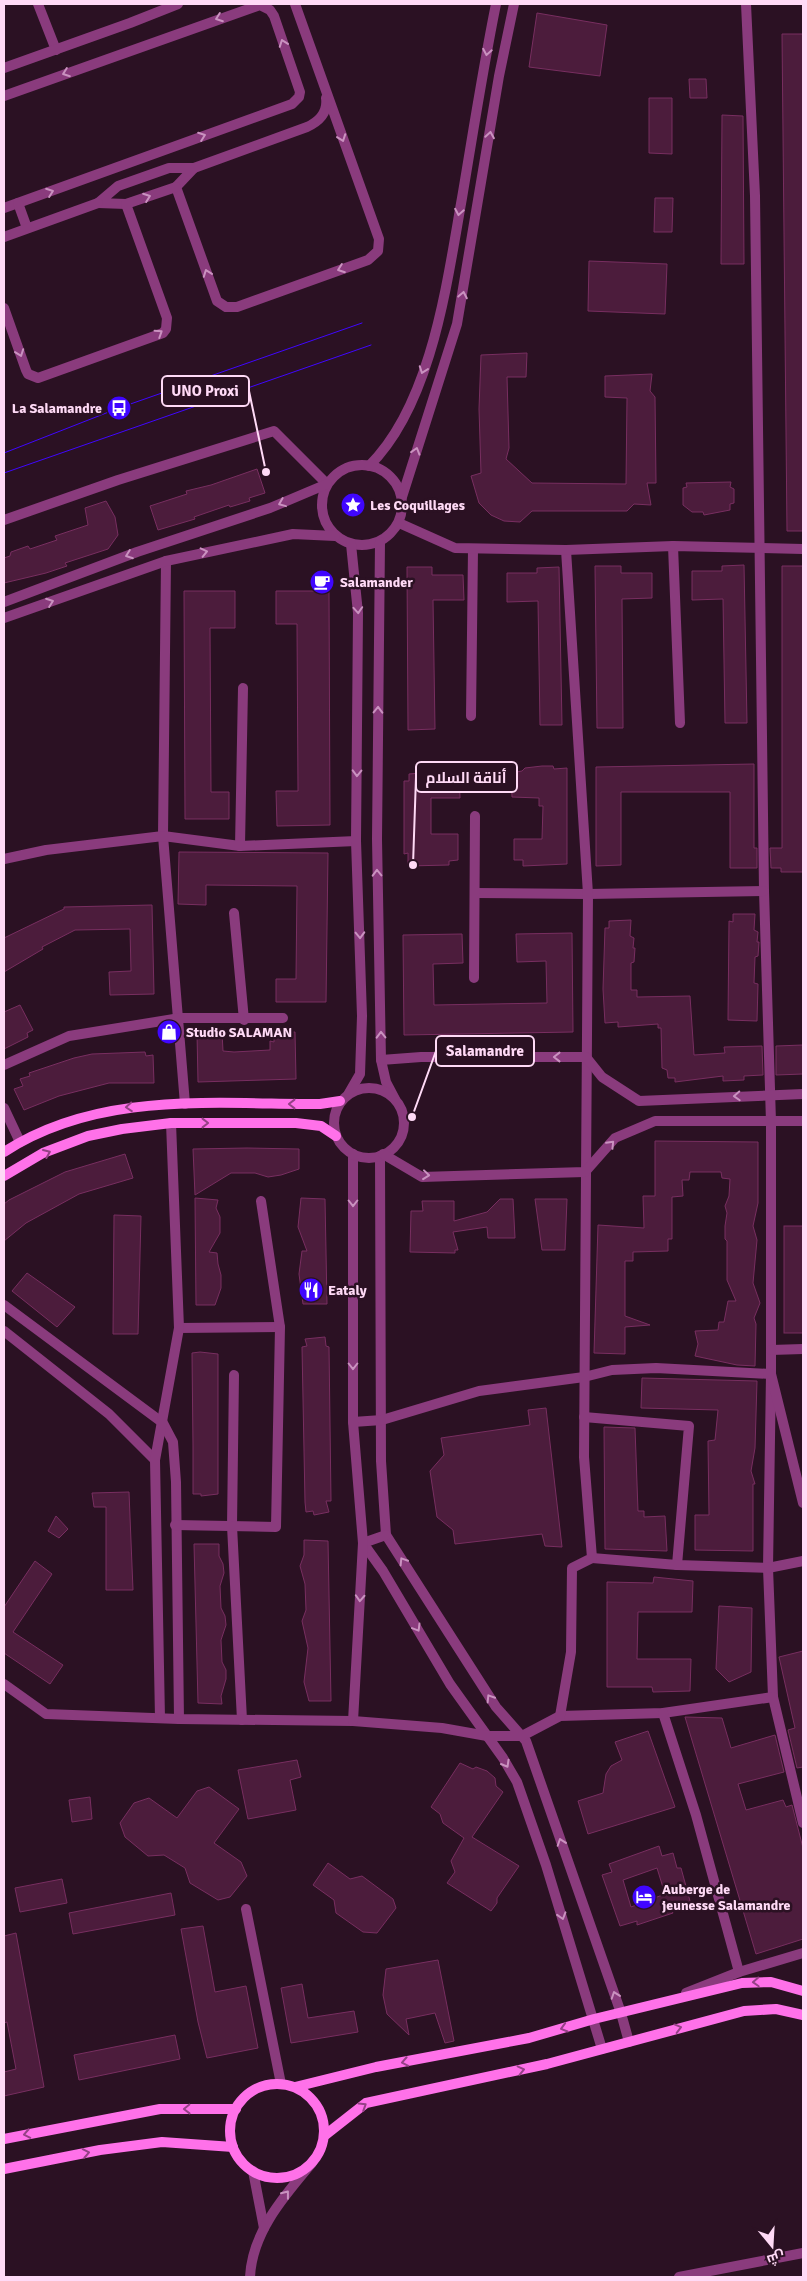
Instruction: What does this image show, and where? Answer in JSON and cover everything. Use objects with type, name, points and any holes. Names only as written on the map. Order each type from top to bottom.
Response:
[{"type":"main road","points":[[4,1152],[50,1128],[88,1114],[122,1108],[186,1104],[320,1104],[340,1102]]},
{"type":"main road","points":[[4,1176],[43,1153],[88,1136],[122,1129],[171,1123],[296,1123],[322,1126],[336,1136]]},
{"type":"main road","points":[[295,2087],[376,2067],[529,2038],[621,2012],[756,1981],[771,1982],[803,1991]]},
{"type":"main road","points":[[324,2136],[366,2103],[442,2088],[602,2049],[744,2011],[776,2009],[803,2014]]},
{"type":"main road","points":[[268,2084],[295,2087],[308,2095],[318,2106],[323,2120],[324,2136],[320,2150],[312,2163],[299,2172],[284,2177],[268,2177],[253,2171],[241,2161],[233,2147],[231,2121],[236,2109],[244,2098],[255,2089],[268,2084]]},
{"type":"main road","points":[[4,2139],[160,2109],[236,2109]]},
{"type":"main road","points":[[4,2169],[100,2150],[162,2142],[233,2147]]},
{"type":"street","points":[[38,4],[56,50]]},
{"type":"street","points":[[4,68],[178,4]]},
{"type":"street","points":[[176,187],[217,301],[226,308],[237,307],[374,256],[378,251],[379,239],[295,4]]},
{"type":"street","points":[[369,466],[382,454],[409,407],[438,323],[496,4]]},
{"type":"street","points":[[4,618],[166,560],[293,534],[335,536],[351,544],[361,546],[380,542],[391,534],[399,522],[402,510],[402,497],[457,324],[499,76],[514,4]]},
{"type":"street","points":[[746,4],[756,196],[764,890],[771,1122],[771,1374],[768,1568],[772,1697],[803,1823]]},
{"type":"street","points":[[4,96],[260,5],[270,10],[274,16],[300,92],[299,97],[292,104],[4,208]]},
{"type":"street","points":[[4,237],[98,203],[118,186],[169,168],[194,168],[314,124],[325,111],[326,92]]},
{"type":"street","points":[[98,203],[126,204],[176,187],[194,168]]},
{"type":"street","points":[[18,203],[27,228]]},
{"type":"street","points":[[4,308],[26,370],[28,374],[38,378],[163,333],[166,329],[168,318],[126,204]]},
{"type":"street","points":[[4,520],[118,480],[274,430],[328,484]]},
{"type":"street","points":[[335,536],[326,525],[322,511],[322,497],[328,484],[337,474],[349,467],[369,466],[389,475],[397,485],[402,497]]},
{"type":"street","points":[[4,602],[137,552],[270,508],[328,484]]},
{"type":"street","points":[[399,522],[455,548],[566,550],[673,546],[803,549]]},
{"type":"street","points":[[351,544],[358,613],[356,841],[362,1016],[360,1074],[349,1093],[340,1102],[335,1112],[333,1124],[336,1136],[342,1146],[353,1154],[366,1158],[381,1155],[398,1142],[403,1132],[404,1120],[401,1109],[386,1082],[381,1060],[376,839],[380,542]]},
{"type":"street","points":[[673,546],[680,723]]},
{"type":"street","points":[[471,716],[473,549]]},
{"type":"street","points":[[566,550],[588,894],[584,1457],[592,1558]]},
{"type":"street","points":[[166,560],[163,836],[186,1104]]},
{"type":"street","points":[[240,846],[243,688]]},
{"type":"street","points":[[474,978],[475,816]]},
{"type":"street","points":[[4,859],[46,850],[163,836],[240,846],[356,841]]},
{"type":"street","points":[[475,893],[588,894],[764,890]]},
{"type":"street","points":[[234,913],[244,1020]]},
{"type":"street","points":[[4,1065],[69,1036],[180,1018],[244,1020],[283,1018]]},
{"type":"street","points":[[381,1060],[421,1057],[586,1057]]},
{"type":"street","points":[[586,1057],[602,1077],[639,1102],[770,1094],[803,1094]]},
{"type":"street","points":[[349,1093],[361,1088],[373,1088],[385,1091],[395,1099]]},
{"type":"street","points":[[4,1108],[20,1142]]},
{"type":"street","points":[[381,1155],[422,1177],[585,1172],[615,1138],[655,1121],[803,1121]]},
{"type":"street","points":[[160,1718],[155,1460],[179,1328],[171,1123]]},
{"type":"street","points":[[353,1154],[353,1422],[363,1543],[353,1720]]},
{"type":"street","points":[[381,1155],[381,1461],[386,1534],[496,1707],[526,1742],[621,2012],[629,2042]]},
{"type":"street","points":[[175,1525],[276,1526],[280,1327],[261,1201]]},
{"type":"street","points":[[4,1306],[163,1423],[173,1442],[176,1482],[175,1525],[179,1720]]},
{"type":"street","points":[[179,1328],[280,1327]]},
{"type":"street","points":[[4,1331],[108,1414],[155,1460]]},
{"type":"street","points":[[771,1350],[803,1349]]},
{"type":"street","points":[[353,1422],[382,1420],[479,1391],[584,1377],[612,1370],[656,1368],[771,1374]]},
{"type":"street","points":[[771,1374],[803,1503]]},
{"type":"street","points":[[234,1375],[232,1526],[242,1720]]},
{"type":"street","points":[[584,1417],[689,1426],[677,1565]]},
{"type":"street","points":[[363,1543],[386,1534]]},
{"type":"street","points":[[363,1543],[383,1571],[450,1684],[503,1758],[517,1782],[546,1865],[602,2049]]},
{"type":"street","points":[[560,1716],[571,1652],[572,1568],[592,1558],[677,1565],[768,1568],[803,1561]]},
{"type":"street","points":[[4,1684],[46,1714],[179,1720],[353,1720],[442,1728],[487,1736],[522,1736],[560,1716],[663,1713],[772,1697]]},
{"type":"street","points":[[663,1713],[696,1815],[739,1972]]},
{"type":"street","points":[[246,1909],[281,2084]]},
{"type":"street","points":[[669,2000],[739,1972],[803,1953]]},
{"type":"street","points":[[250,2277],[264,2228],[283,2198],[312,2163]]},
{"type":"street","points":[[253,2171],[264,2228]]},
{"type":"street","points":[[679,2277],[803,2253]]},
{"type":"building","points":[[537,13],[607,25],[600,76],[529,67]]},
{"type":"building","points":[[782,34],[803,34],[803,531],[787,531]]},
{"type":"building","points":[[689,79],[706,79],[707,98],[690,98]]},
{"type":"building","points":[[649,98],[672,98],[672,154],[649,153]]},
{"type":"building","points":[[722,115],[743,116],[744,264],[721,264]]},
{"type":"building","points":[[655,198],[673,198],[672,232],[654,232]]},
{"type":"building","points":[[589,261],[667,264],[665,314],[588,311]]},
{"type":"building","points":[[527,353],[526,377],[507,377],[509,448],[506,459],[532,483],[626,484],[627,398],[605,397],[605,376],[652,374],[650,391],[655,397],[656,483],[647,483],[651,505],[634,504],[627,511],[532,511],[520,522],[504,521],[491,515],[479,503],[471,476],[481,473],[479,409],[481,355]]},
{"type":"building","points":[[257,469],[265,493],[249,498],[250,501],[230,507],[229,505],[194,517],[195,519],[158,530],[150,506],[187,494],[186,491],[211,485]]},
{"type":"building","points":[[731,482],[730,487],[734,489],[734,503],[730,504],[730,510],[704,515],[703,512],[692,512],[683,505],[683,488],[687,487],[686,483]]},
{"type":"building","points":[[106,501],[115,517],[118,535],[108,549],[65,563],[67,566],[46,573],[4,583],[4,558],[10,556],[11,552],[28,546],[30,549],[57,540],[55,536],[88,525],[85,508]]},
{"type":"building","points":[[744,565],[747,723],[725,723],[723,599],[692,600],[692,571],[722,571],[722,566]]},
{"type":"building","points":[[595,566],[621,566],[621,573],[652,573],[652,598],[622,599],[623,728],[597,728]]},
{"type":"building","points":[[782,566],[803,566],[803,872],[781,872],[781,868],[771,868],[770,848],[782,848]]},
{"type":"building","points":[[407,567],[432,567],[432,575],[463,575],[464,600],[433,600],[435,729],[408,730]]},
{"type":"building","points":[[559,567],[562,725],[540,725],[538,601],[507,602],[507,573],[537,573],[537,568]]},
{"type":"building","points":[[184,591],[235,591],[235,628],[210,628],[211,792],[229,792],[229,819],[185,819]]},
{"type":"building","points":[[276,591],[329,591],[330,825],[277,826],[276,791],[298,791],[297,624],[276,624]]},
{"type":"building","points":[[754,764],[754,848],[757,848],[757,868],[730,868],[730,792],[621,792],[621,865],[596,866],[596,767]]},
{"type":"building","points":[[553,766],[554,769],[567,768],[567,864],[523,866],[523,860],[514,860],[514,839],[542,839],[543,806],[539,806],[539,798],[512,797],[511,773],[522,771],[525,768]]},
{"type":"building","points":[[421,769],[450,769],[450,773],[459,772],[460,798],[431,798],[431,834],[458,834],[458,860],[449,861],[449,865],[408,866],[408,853],[404,854],[404,781],[409,781],[409,774],[421,773]]},
{"type":"building","points":[[179,852],[328,853],[326,1002],[276,1002],[276,979],[296,979],[297,886],[206,885],[206,905],[178,904]]},
{"type":"building","points":[[152,905],[154,994],[110,995],[109,972],[131,971],[130,929],[75,930],[42,947],[43,949],[4,972],[4,938],[64,909],[64,907]]},
{"type":"building","points":[[733,914],[755,914],[754,930],[758,932],[757,942],[759,942],[758,956],[755,957],[754,983],[758,984],[757,1021],[728,1020],[729,921],[733,922]]},
{"type":"building","points":[[631,920],[630,936],[634,938],[633,948],[635,948],[634,962],[631,963],[631,990],[637,990],[637,997],[690,996],[694,1055],[725,1053],[724,1047],[762,1046],[763,1075],[744,1076],[744,1080],[723,1081],[723,1076],[675,1082],[675,1078],[668,1078],[667,1070],[662,1068],[661,1028],[658,1028],[658,1024],[618,1027],[618,1022],[605,1023],[603,989],[605,928],[609,928],[609,921]]},
{"type":"building","points":[[572,933],[573,1032],[404,1035],[403,935],[462,934],[463,963],[433,964],[434,1005],[547,1003],[546,961],[517,962],[516,934]]},
{"type":"building","points":[[20,1005],[33,1030],[27,1033],[28,1037],[4,1049],[4,1012]]},
{"type":"building","points":[[222,1032],[223,1051],[234,1052],[270,1050],[270,1041],[274,1042],[274,1033],[295,1032],[296,1079],[198,1082],[197,1033]]},
{"type":"building","points":[[803,1045],[803,1074],[776,1075],[776,1046]]},
{"type":"building","points":[[145,1052],[146,1056],[153,1055],[154,1083],[109,1083],[59,1096],[24,1110],[14,1089],[23,1086],[20,1079],[30,1076],[29,1073],[74,1058],[92,1054]]},
{"type":"building","points":[[655,1141],[758,1142],[758,1203],[753,1226],[757,1240],[753,1283],[760,1303],[754,1318],[756,1324],[755,1366],[737,1365],[695,1356],[698,1344],[695,1331],[718,1330],[719,1322],[724,1322],[728,1301],[736,1301],[727,1280],[725,1226],[727,1213],[725,1206],[729,1196],[730,1179],[722,1178],[721,1172],[690,1172],[689,1180],[682,1180],[683,1196],[672,1197],[672,1239],[668,1239],[668,1251],[633,1252],[633,1261],[625,1261],[625,1316],[650,1325],[625,1327],[625,1354],[594,1353],[598,1225],[644,1228],[643,1196],[655,1196]]},
{"type":"building","points":[[193,1149],[299,1149],[299,1169],[268,1177],[255,1173],[231,1173],[195,1195]]},
{"type":"building","points":[[125,1154],[133,1178],[79,1194],[26,1223],[4,1241],[4,1204],[9,1200],[65,1172]]},
{"type":"building","points":[[195,1198],[218,1200],[216,1208],[220,1217],[220,1233],[209,1252],[217,1253],[221,1275],[221,1288],[215,1305],[196,1305]]},
{"type":"building","points":[[301,1198],[325,1199],[327,1304],[303,1304],[299,1274],[302,1251],[307,1251],[298,1227]]},
{"type":"building","points":[[500,1199],[513,1199],[515,1238],[488,1238],[487,1227],[453,1232],[458,1250],[455,1250],[455,1253],[410,1252],[411,1211],[423,1211],[422,1201],[454,1201],[454,1221],[487,1212]]},
{"type":"building","points":[[535,1199],[567,1199],[565,1250],[542,1250]]},
{"type":"building","points":[[114,1215],[141,1216],[138,1334],[113,1334]]},
{"type":"building","points":[[784,1226],[803,1226],[803,1333],[784,1333]]},
{"type":"building","points":[[27,1273],[75,1307],[57,1327],[12,1291]]},
{"type":"building","points":[[325,1337],[326,1346],[329,1347],[331,1501],[326,1501],[329,1512],[314,1515],[313,1511],[306,1512],[305,1502],[302,1347],[307,1346],[305,1339]]},
{"type":"building","points":[[192,1353],[218,1354],[218,1494],[201,1496],[201,1494],[193,1494]]},
{"type":"building","points":[[642,1378],[757,1381],[755,1448],[751,1471],[755,1484],[753,1484],[753,1551],[695,1550],[695,1515],[709,1515],[708,1441],[715,1440],[718,1410],[641,1408]]},
{"type":"building","points":[[546,1408],[562,1547],[545,1546],[542,1534],[455,1544],[453,1530],[437,1517],[430,1471],[444,1455],[441,1438],[530,1425],[528,1410]]},
{"type":"building","points":[[604,1427],[635,1428],[638,1511],[644,1511],[644,1517],[665,1516],[667,1551],[605,1549]]},
{"type":"building","points":[[129,1492],[133,1590],[106,1590],[106,1507],[94,1507],[92,1493]]},
{"type":"building","points":[[56,1516],[68,1529],[59,1538],[48,1531]]},
{"type":"building","points":[[304,1540],[328,1541],[331,1701],[309,1701],[304,1682],[308,1648],[302,1621],[306,1610],[305,1584],[300,1566],[304,1555]]},
{"type":"building","points":[[194,1544],[219,1544],[219,1556],[223,1564],[224,1573],[220,1586],[221,1608],[225,1616],[226,1625],[221,1640],[222,1662],[226,1670],[226,1679],[221,1696],[222,1704],[198,1703]]},
{"type":"building","points":[[35,1561],[52,1574],[13,1632],[63,1665],[50,1684],[4,1653],[4,1607]]},
{"type":"building","points":[[654,1577],[693,1581],[692,1612],[638,1612],[637,1659],[691,1659],[690,1691],[653,1692],[652,1687],[607,1687],[607,1582],[653,1583]]},
{"type":"building","points":[[719,1606],[752,1608],[751,1672],[729,1682],[716,1669]]},
{"type":"building","points":[[803,1651],[803,1767],[797,1768],[788,1730],[795,1728],[779,1657]]},
{"type":"building","points":[[685,1717],[722,1718],[731,1748],[775,1735],[784,1772],[738,1784],[746,1810],[783,1800],[786,1807],[792,1805],[803,1848],[803,1939],[756,1954]]},
{"type":"building","points":[[648,1731],[675,1807],[588,1834],[578,1801],[603,1793],[606,1774],[611,1766],[622,1760],[615,1742]]},
{"type":"building","points":[[297,1760],[301,1777],[290,1780],[296,1810],[248,1819],[238,1770]]},
{"type":"building","points":[[460,1763],[473,1769],[476,1767],[487,1771],[495,1778],[496,1786],[503,1792],[472,1837],[519,1866],[497,1898],[497,1903],[491,1911],[447,1883],[455,1872],[451,1861],[464,1838],[443,1823],[440,1814],[431,1807]]},
{"type":"building","points":[[209,1787],[239,1809],[214,1843],[241,1862],[247,1876],[230,1897],[218,1900],[190,1883],[185,1868],[164,1855],[148,1856],[125,1837],[120,1823],[134,1803],[149,1798],[177,1818],[197,1791]]},
{"type":"building","points":[[90,1797],[92,1819],[72,1822],[69,1800]]},
{"type":"building","points":[[659,1846],[662,1856],[673,1853],[677,1868],[681,1868],[690,1901],[670,1908],[673,1913],[637,1925],[637,1921],[620,1926],[602,1875],[612,1872],[609,1864]],"holes":[[[657,1868],[665,1894],[631,1907],[623,1880]]]},
{"type":"building","points":[[328,1863],[350,1879],[362,1876],[393,1899],[396,1908],[377,1933],[363,1932],[336,1913],[334,1900],[313,1885]]},
{"type":"building","points":[[62,1879],[67,1903],[20,1912],[15,1888]]},
{"type":"building","points":[[171,1893],[175,1915],[73,1934],[69,1913]]},
{"type":"building","points":[[203,1926],[215,1992],[246,1986],[258,2048],[207,2058],[198,2022],[181,1929]]},
{"type":"building","points":[[16,1933],[44,2087],[4,2096],[4,2072],[16,2069],[7,2022],[4,2023],[4,1936]]},
{"type":"building","points":[[438,1960],[454,2041],[445,2043],[435,2013],[406,2019],[409,2035],[387,2014],[383,1995],[386,1969]]},
{"type":"building","points":[[302,1984],[308,2018],[354,2011],[358,2032],[291,2043],[281,1988]]},
{"type":"building","points":[[175,2035],[180,2059],[79,2080],[74,2055]]},
{"type":"tram line","points":[[4,453],[119,408],[362,323]]},
{"type":"tram line","points":[[4,473],[371,345]]},
{"type":"place","name":"La Salamandre","points":[[119,408]]},
{"type":"place","name":"UNO Proxi","points":[[266,472]]},
{"type":"place","name":"Les Coquillages","points":[[353,505]]},
{"type":"place","name":"Salamander","points":[[322,582]]},
{"type":"place","name":"أناقة السلام","points":[[413,865]]},
{"type":"place","name":"Studio SALAMAN","points":[[169,1032]]},
{"type":"place","name":"Salamandre","points":[[412,1117]]},
{"type":"place","name":"Eataly","points":[[311,1290]]},
{"type":"place","name":"Auberge de jeunesse Salamandre","points":[[644,1897]]}]
